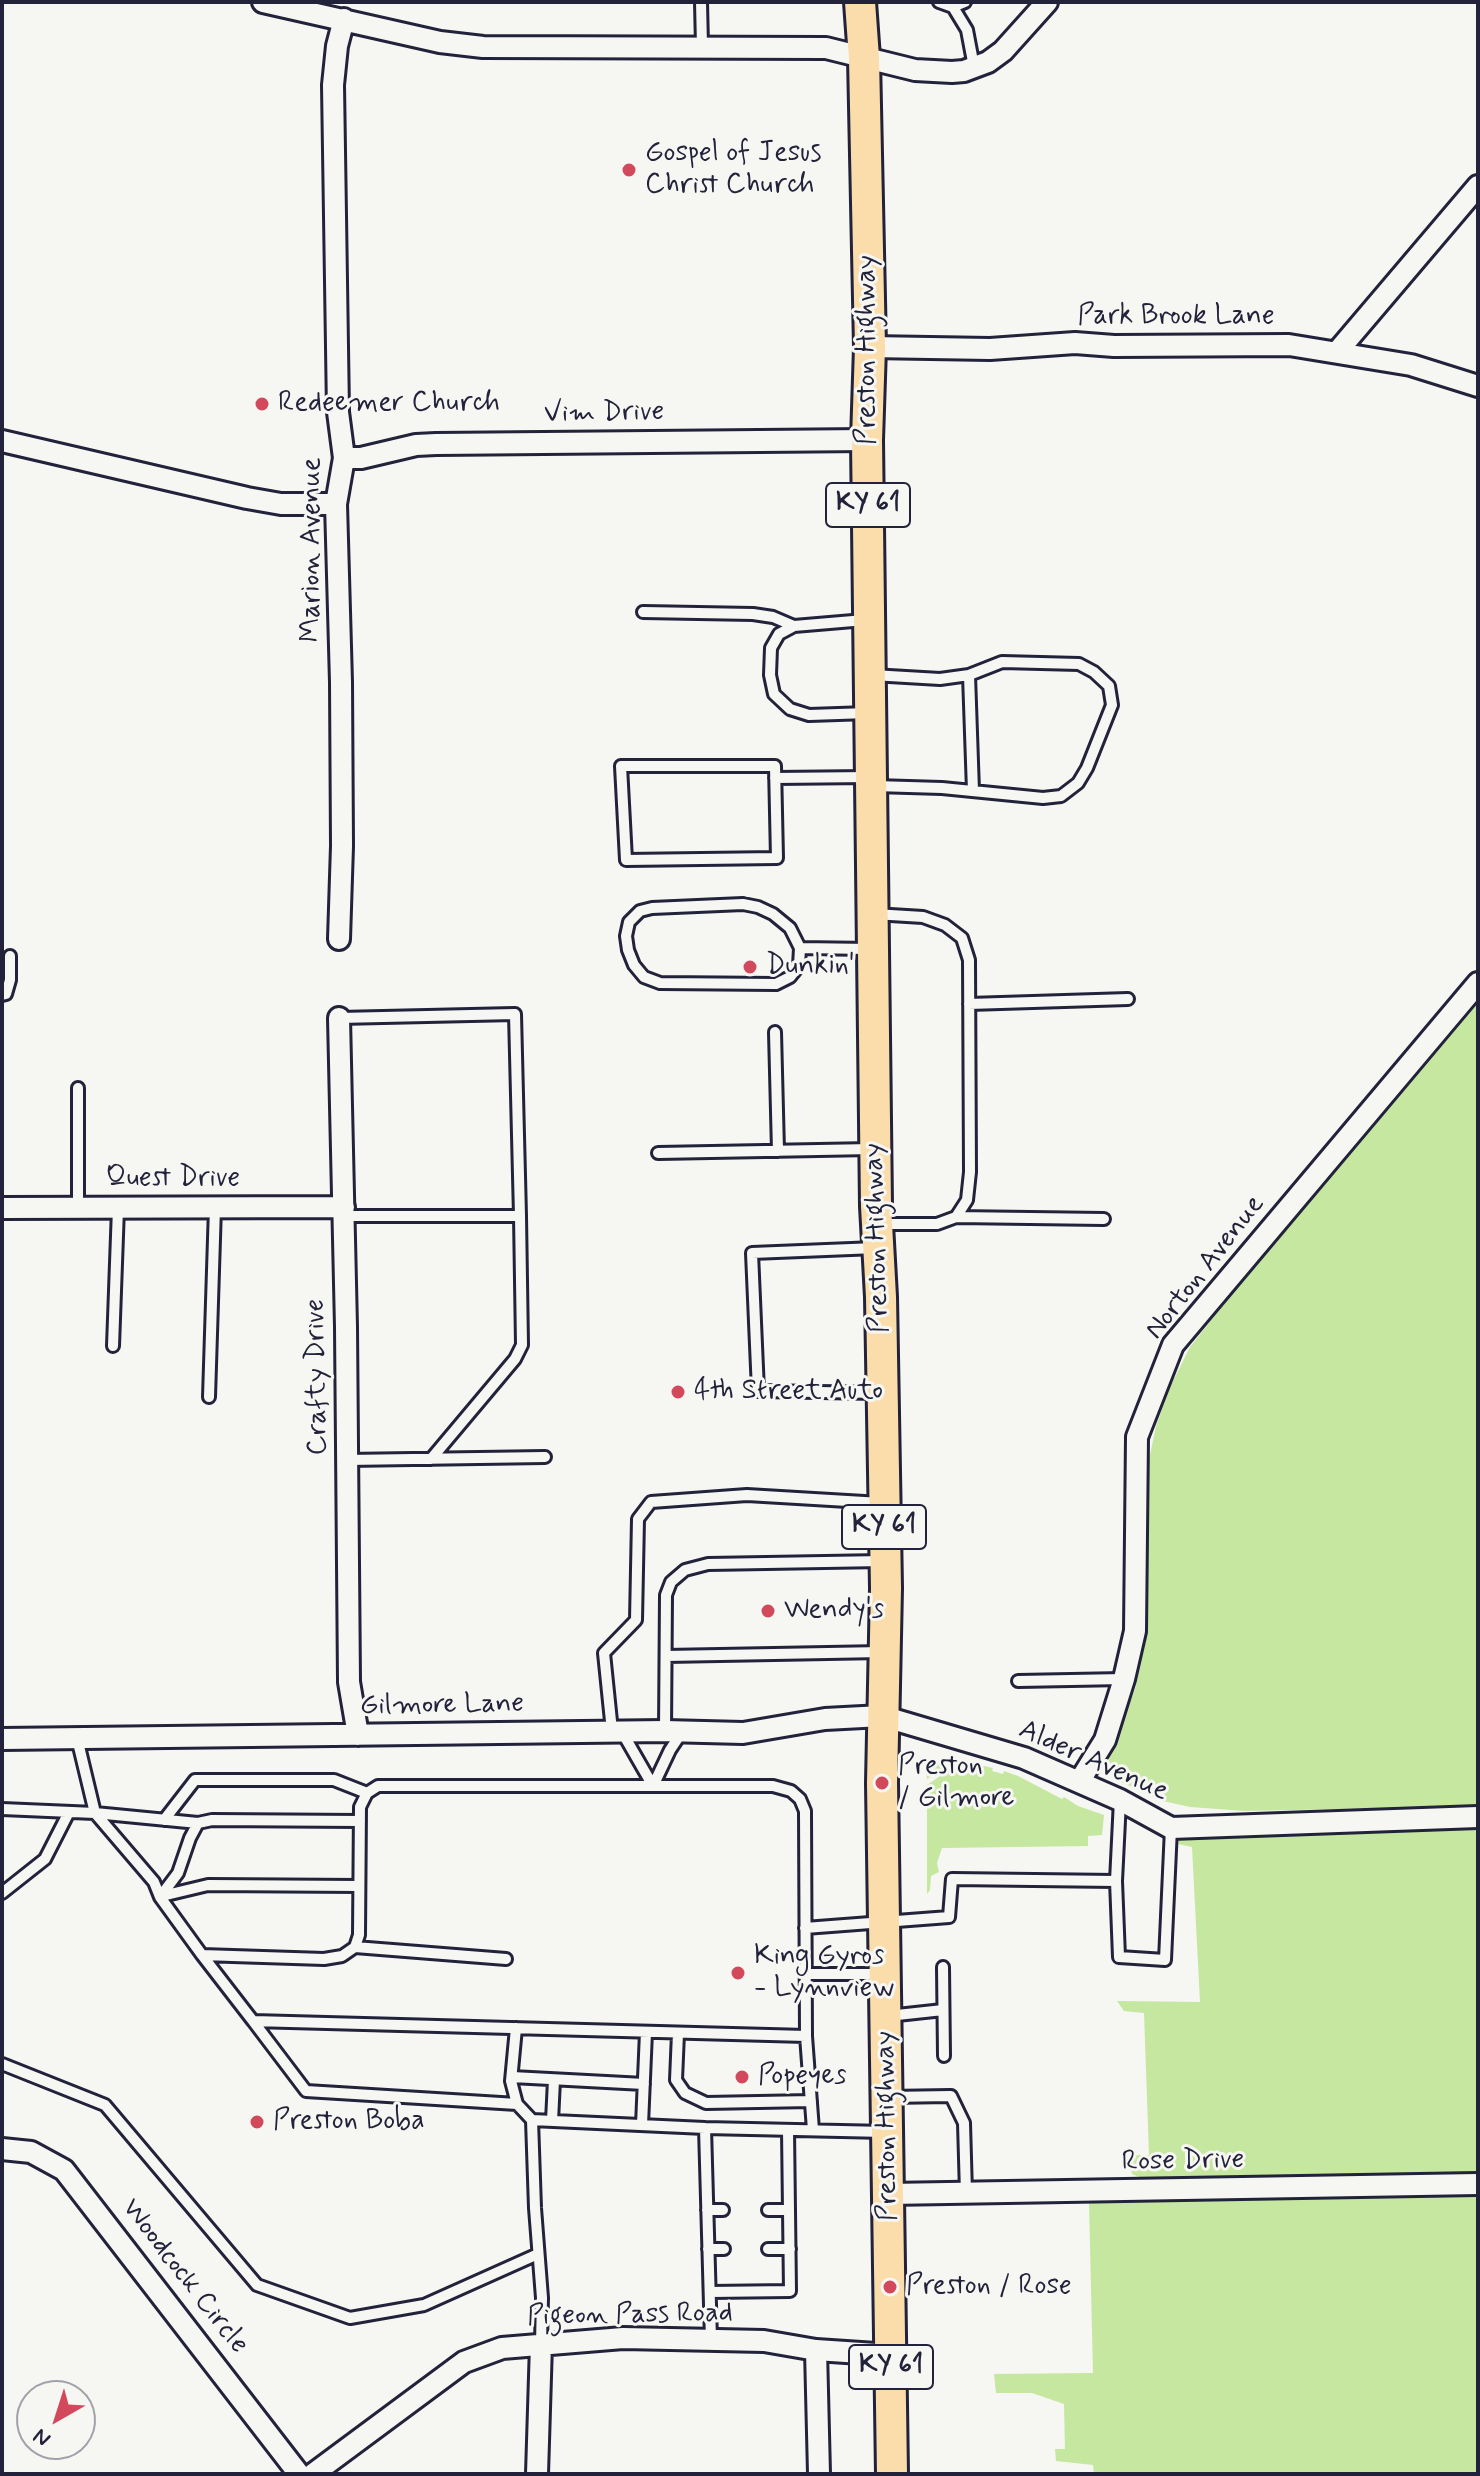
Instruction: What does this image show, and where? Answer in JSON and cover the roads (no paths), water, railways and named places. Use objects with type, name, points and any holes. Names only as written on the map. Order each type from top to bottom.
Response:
[{"type":"main road","name":"Preston Highway","points":[[860,2],[870,347],[867,440],[875,1149],[885,1561],[882,1716],[892,2474]]},
{"type":"street","points":[[263,2],[440,42],[483,47],[826,48],[915,70],[952,72],[988,62],[1003,51],[1047,2]]},
{"type":"street","name":"Marion Avenue","points":[[339,939],[341,682],[336,504],[344,458],[338,412],[333,85],[337,46],[344,19]]},
{"type":"street","points":[[1337,352],[1478,186]]},
{"type":"street","name":"Park Brook Lane","points":[[870,347],[990,349],[1075,343],[1114,346],[1274,345],[1411,365],[1478,386]]},
{"type":"street","name":"Vim Drive","points":[[344,458],[361,458],[405,447],[436,444],[867,440]]},
{"type":"street","points":[[2,441],[247,498],[281,504],[336,504]]},
{"type":"street","name":"Norton Avenue","points":[[1079,1782],[1105,1740],[1135,1631],[1137,1437],[1173,1345],[1478,983]]},
{"type":"street","name":"Crafty Drive","points":[[339,1018],[349,1682],[358,1735]]},
{"type":"street","name":"Quest Drive","points":[[2,1208],[215,1207],[344,1211]]},
{"type":"street","name":"Gilmore Lane","points":[[2,1739],[616,1731],[743,1733],[825,1719],[882,1716]]},
{"type":"street","name":"Alder Avenue","points":[[882,1716],[1024,1758],[1120,1800],[1171,1828],[1478,1817]]},
{"type":"street","name":"Woodcock Circle","points":[[2,2149],[31,2152],[64,2170],[299,2474]]},
{"type":"street","name":"Rose Drive","points":[[889,2194],[1478,2184]]},
{"type":"street","name":"Pigeon Pass Road","points":[[313,2474],[464,2362],[502,2348],[623,2338],[764,2341],[816,2350],[891,2355]]},
{"type":"street","points":[[537,2474],[541,2344]]},
{"type":"street","points":[[816,2350],[819,2474]]},
{"type":"lane","points":[[702,46],[701,2],[708,2]]},
{"type":"lane","points":[[939,2],[953,7],[967,30],[974,67]]},
{"type":"lane","points":[[953,7],[965,2]]},
{"type":"lane","points":[[643,612],[753,614],[773,617],[794,626]]},
{"type":"lane","points":[[869,620],[794,626],[779,634],[771,648],[770,675],[774,694],[790,709],[809,715],[870,713]]},
{"type":"lane","points":[[775,778],[871,782],[1043,798],[1061,796],[1078,783],[1087,768],[1112,705],[1109,686],[1094,672],[1079,664],[1002,662],[969,675],[940,679],[870,675]]},
{"type":"lane","points":[[969,675],[973,791]]},
{"type":"lane","points":[[621,766],[775,766],[775,778],[777,858],[626,860],[621,766]]},
{"type":"lane","points":[[743,904],[773,914],[790,928],[800,948],[799,966],[790,977],[776,984],[660,983],[644,977],[634,965],[626,936],[629,922],[640,911],[743,904]]},
{"type":"lane","points":[[872,914],[923,917],[945,925],[962,938],[969,960],[970,1172],[967,1200],[956,1217]]},
{"type":"lane","points":[[800,948],[873,949]]},
{"type":"lane","points":[[2,995],[6,994],[10,980],[10,956]]},
{"type":"lane","points":[[969,1004],[1128,999]]},
{"type":"lane","points":[[339,1018],[515,1014],[522,1345],[515,1359],[431,1459]]},
{"type":"lane","points":[[775,1032],[778,1151]]},
{"type":"lane","points":[[78,1088],[78,1208]]},
{"type":"lane","points":[[658,1153],[875,1149]]},
{"type":"lane","points":[[209,1397],[215,1207]]},
{"type":"lane","points":[[113,1346],[118,1208]]},
{"type":"lane","points":[[344,1211],[520,1216]]},
{"type":"lane","points":[[882,1393],[758,1391],[752,1253],[877,1236],[956,1217],[1104,1219]]},
{"type":"lane","points":[[347,1460],[545,1457]]},
{"type":"lane","points":[[653,1786],[616,1731],[604,1653],[636,1620],[638,1519],[651,1502],[747,1495],[883,1504]]},
{"type":"lane","points":[[653,1786],[670,1750],[674,1731],[666,1656],[666,1595],[671,1582],[685,1570],[708,1564],[885,1561]]},
{"type":"lane","points":[[666,1656],[884,1652]]},
{"type":"lane","points":[[1018,1681],[1124,1679]]},
{"type":"lane","points":[[77,1738],[95,1813],[154,1882],[160,1897],[202,1955],[306,2091],[517,2104]]},
{"type":"lane","points":[[164,1820],[195,1780],[334,1780],[367,1793]]},
{"type":"lane","points":[[202,1955],[324,1959],[342,1956],[355,1947],[359,1935],[360,1807],[367,1793],[378,1786],[773,1786],[791,1791],[800,1799],[805,1811],[806,2036],[813,2130]]},
{"type":"lane","points":[[1120,1800],[1116,1881],[1119,1957],[1165,1960],[1171,1828]]},
{"type":"lane","points":[[2,1809],[95,1813],[198,1823],[212,1820],[360,1821]]},
{"type":"lane","points":[[2,1893],[45,1859],[69,1812]]},
{"type":"lane","points":[[160,1897],[178,1873],[198,1823]]},
{"type":"lane","points":[[805,1928],[949,1917],[952,1879],[1116,1881]]},
{"type":"lane","points":[[160,1897],[208,1885],[359,1886]]},
{"type":"lane","points":[[355,1947],[506,1959]]},
{"type":"lane","points":[[943,1967],[944,2056]]},
{"type":"lane","points":[[805,1974],[886,1974]]},
{"type":"lane","points":[[886,2016],[943,2010]]},
{"type":"lane","points":[[253,2021],[806,2036]]},
{"type":"lane","points":[[516,2028],[512,2077],[517,2104],[532,2120],[541,2344]]},
{"type":"lane","points":[[642,2125],[646,2032]]},
{"type":"lane","points":[[678,2033],[676,2080],[685,2093],[706,2103],[811,2101]]},
{"type":"lane","points":[[2,2064],[105,2105],[257,2285],[350,2318],[424,2305],[538,2254]]},
{"type":"lane","points":[[512,2077],[644,2084]]},
{"type":"lane","points":[[552,2121],[554,2080]]},
{"type":"lane","points":[[887,2097],[951,2096],[964,2123],[966,2193]]},
{"type":"lane","points":[[532,2120],[888,2132]]},
{"type":"lane","points":[[705,2128],[711,2340]]},
{"type":"lane","points":[[710,2292],[790,2291],[788,2130]]},
{"type":"lane","points":[[707,2210],[723,2210]]},
{"type":"lane","points":[[768,2210],[789,2210]]},
{"type":"lane","points":[[708,2249],[724,2249]]},
{"type":"lane","points":[[768,2249],[790,2249]]},
{"type":"place","name":"Gospel of Jesus Christ Church","points":[[629,170]]},
{"type":"place","name":"Redeemer Church","points":[[262,404]]},
{"type":"place","name":"Dunkin'","points":[[750,967]]},
{"type":"place","name":"4th Street Auto","points":[[678,1392]]},
{"type":"place","name":"Wendy's","points":[[768,1611]]},
{"type":"place","name":"Preston / Gilmore","points":[[882,1783]]},
{"type":"place","name":"King Gyros - Lynnview","points":[[738,1973]]},
{"type":"place","name":"Popeyes","points":[[742,2077]]},
{"type":"place","name":"Preston Boba","points":[[257,2122]]},
{"type":"place","name":"Preston / Rose","points":[[890,2287]]}]
